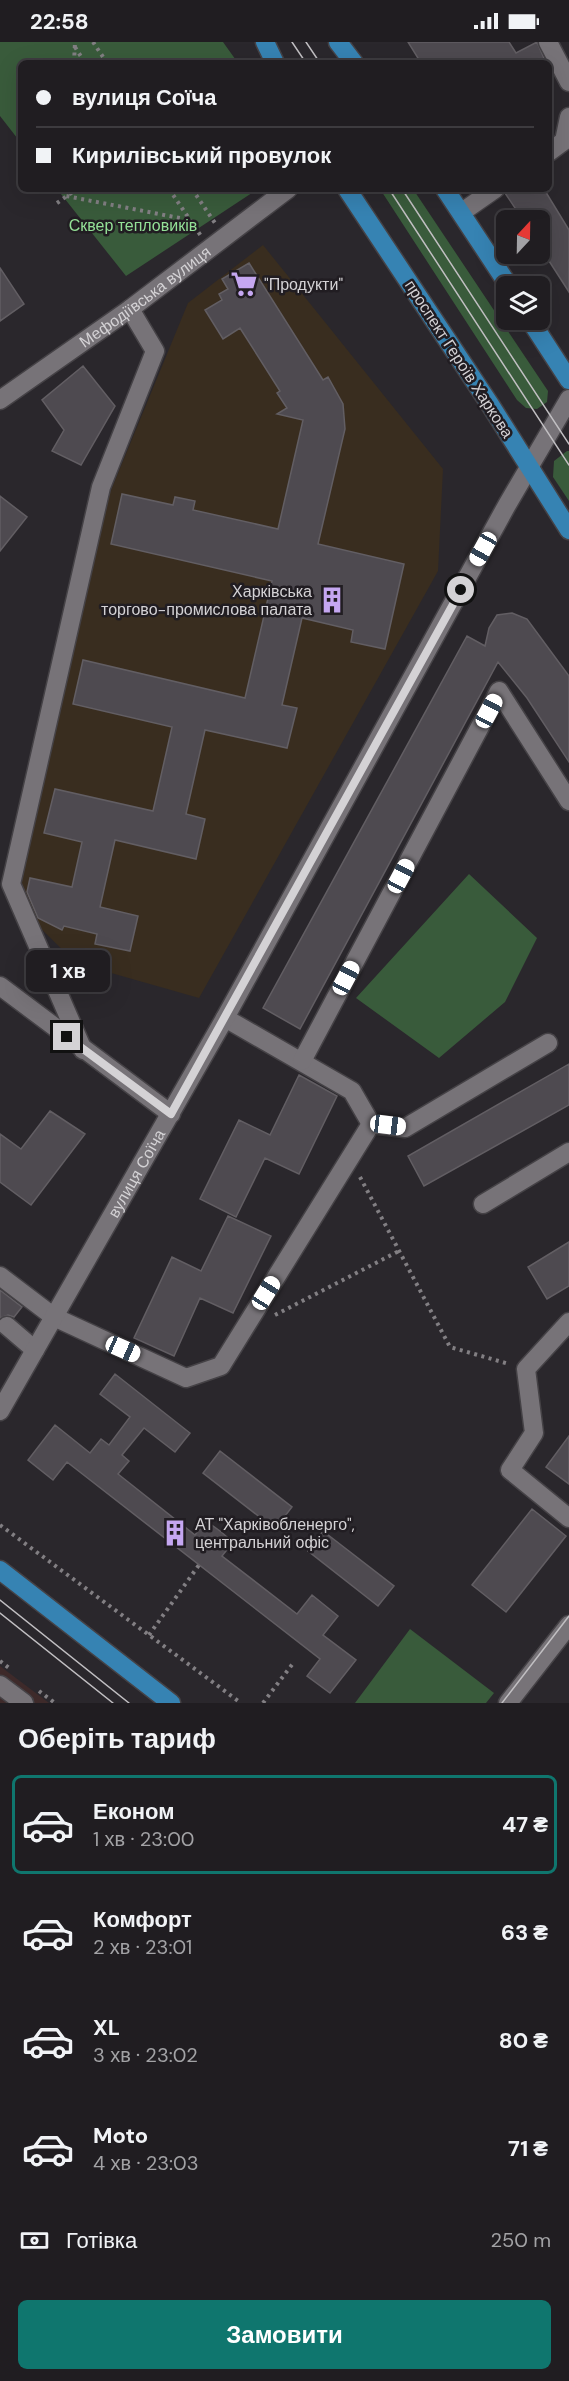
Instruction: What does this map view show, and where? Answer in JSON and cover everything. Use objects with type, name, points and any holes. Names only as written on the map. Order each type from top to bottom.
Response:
[{"type":"main road","points":[[265,42],[274,60]]},
{"type":"main road","points":[[338,42],[352,60]]},
{"type":"main road","name":"проспект Героїв Харкова","points":[[349,192],[569,530]]},
{"type":"main road","points":[[447,192],[503,276]]},
{"type":"main road","points":[[536,330],[569,380]]},
{"type":"main road","points":[[0,1570],[171,1703]]},
{"type":"street","points":[[548,42],[569,82]]},
{"type":"street","points":[[561,144],[569,117]]},
{"type":"street","name":"Мефодіївська вулиця","points":[[0,400],[130,309],[284,192]]},
{"type":"street","points":[[462,212],[491,192]]},
{"type":"street","points":[[83,1050],[11,884],[101,487],[155,351],[130,309]]},
{"type":"street","name":"вулиця Соїча","points":[[0,1411],[225,1018],[529,467],[569,399]]},
{"type":"street","points":[[302,1061],[500,691],[568,798]]},
{"type":"street","points":[[0,986],[171,1114]]},
{"type":"street","points":[[225,1018],[352,1091],[371,1124]]},
{"type":"street","points":[[371,1124],[405,1128],[548,1042]]},
{"type":"street","points":[[0,1276],[54,1317],[186,1378],[221,1366],[371,1124]]},
{"type":"street","points":[[483,1204],[569,1152]]},
{"type":"street","points":[[569,1322],[526,1369],[534,1433],[510,1470],[569,1518]]},
{"type":"street","points":[[7,1326],[35,1350]]},
{"type":"street","points":[[519,1700],[569,1625]]},
{"type":"street","points":[[0,1685],[24,1703]]},
{"type":"path","points":[[93,42],[105,60]]},
{"type":"path","points":[[74,60],[75,44]]},
{"type":"path","points":[[75,44],[83,60]]},
{"type":"path","points":[[66,196],[67,192]]},
{"type":"path","points":[[57,203],[72,192]]},
{"type":"path","points":[[171,192],[190,220],[217,243]]},
{"type":"path","points":[[195,192],[217,243]]},
{"type":"path","points":[[66,196],[190,220]]},
{"type":"path","points":[[350,1158],[450,1347],[526,1369]]},
{"type":"path","points":[[274,1315],[399,1251]]},
{"type":"path","points":[[0,1525],[241,1703]]},
{"type":"path","points":[[149,1635],[199,1565]]},
{"type":"path","points":[[263,1703],[294,1662]]},
{"type":"shaded area","points":[[263,245],[443,469],[438,571],[199,998],[76,963],[30,918],[17,888],[109,495],[188,303]]},
{"type":"shaded area","points":[[0,1666],[49,1703],[0,1703]]},
{"type":"green space","points":[[0,42],[223,42],[236,60],[18,60],[18,139],[0,116]]},
{"type":"green space","name":"Сквер тепловиків","points":[[59,192],[253,192],[126,276]]},
{"type":"green space","points":[[382,192],[415,192],[496,313],[496,330],[507,330],[548,391],[547,402],[537,409],[526,408],[517,400]]},
{"type":"green space","points":[[569,451],[569,501],[553,477],[554,461]]},
{"type":"green space","points":[[469,874],[537,938],[505,1002],[439,1058],[356,998]]},
{"type":"green space","points":[[410,1629],[494,1693],[486,1703],[355,1703]]},
{"type":"building","points":[[408,42],[509,42],[516,53],[537,42],[545,60],[419,60]]},
{"type":"building","points":[[505,192],[546,192],[569,230],[569,292],[550,263],[550,210],[516,210]]},
{"type":"building","name":"Харківська торгово-промислова палата","points":[[249,263],[323,380],[328,377],[343,404],[345,429],[318,544],[404,564],[385,649],[351,642],[353,630],[302,618],[282,705],[297,708],[287,748],[205,730],[186,814],[205,819],[196,859],[115,840],[100,907],[138,916],[130,951],[95,944],[97,934],[64,926],[62,930],[38,918],[27,892],[30,878],[72,887],[82,842],[44,833],[55,789],[153,811],[172,727],[73,704],[83,660],[245,698],[272,581],[111,544],[122,494],[173,505],[175,497],[195,501],[193,510],[278,529],[303,420],[277,414],[287,408],[277,393],[280,391],[240,328],[223,339],[205,310],[222,300],[219,294],[228,289],[222,279]]},
{"type":"building","points":[[0,268],[24,304],[0,321]]},
{"type":"building","points":[[83,366],[115,406],[81,465],[52,451],[64,430],[42,400]]},
{"type":"building","points":[[0,496],[27,517],[0,551]]},
{"type":"building","points":[[512,613],[527,619],[569,676],[569,762],[527,698],[498,662],[300,1029],[263,1008],[467,636],[485,646],[489,628],[497,615]]},
{"type":"building","points":[[569,1064],[569,1105],[424,1186],[408,1156]]},
{"type":"building","points":[[299,1075],[337,1096],[299,1174],[265,1158],[236,1217],[200,1199],[239,1120],[270,1135]]},
{"type":"building","points":[[50,1111],[85,1134],[31,1205],[0,1182],[0,1134],[21,1149]]},
{"type":"building","points":[[228,1216],[271,1236],[233,1313],[200,1298],[174,1356],[134,1338],[172,1257],[201,1271]]},
{"type":"building","points":[[569,1242],[569,1286],[547,1299],[528,1267]]},
{"type":"building","points":[[0,1290],[22,1307],[14,1317],[8,1315],[0,1318]]},
{"type":"building","name":"АТ \"Харківобленерго\", центральний офіс","points":[[115,1374],[190,1433],[175,1452],[144,1428],[122,1455],[129,1461],[118,1474],[195,1535],[206,1521],[220,1531],[233,1542],[222,1556],[297,1614],[312,1595],[338,1616],[323,1635],[356,1660],[330,1693],[307,1676],[320,1659],[67,1462],[53,1480],[28,1460],[55,1425],[90,1453],[101,1439],[109,1445],[130,1417],[100,1394]]},
{"type":"building","points":[[569,1436],[569,1484],[546,1467]]},
{"type":"building","points":[[220,1451],[292,1507],[275,1529],[203,1473]]},
{"type":"building","points":[[532,1509],[566,1536],[506,1612],[472,1585]]},
{"type":"building","points":[[323,1531],[394,1586],[378,1606],[308,1551]]},
{"type":"tram line","points":[[292,42],[304,60]]},
{"type":"tram line","points":[[306,42],[318,60]]},
{"type":"tram line","points":[[391,192],[569,465]]},
{"type":"tram line","points":[[404,192],[569,444]]},
{"type":"tram line","points":[[0,1600],[129,1703]]},
{"type":"tram line","points":[[0,1613],[113,1703]]},
{"type":"tram line","points":[[502,1703],[569,1616]]},
{"type":"place","name":"\"Продукти\"","points":[[244,284]]},
{"type":"place","name":"Харківська торгово-промислова палата","points":[[332,600]]},
{"type":"place","name":"АТ \"Харківобленерго\", центральний офіс","points":[[175,1533]]},
{"type":"route","points":[[67,1037],[171,1114],[461,590]]}]
